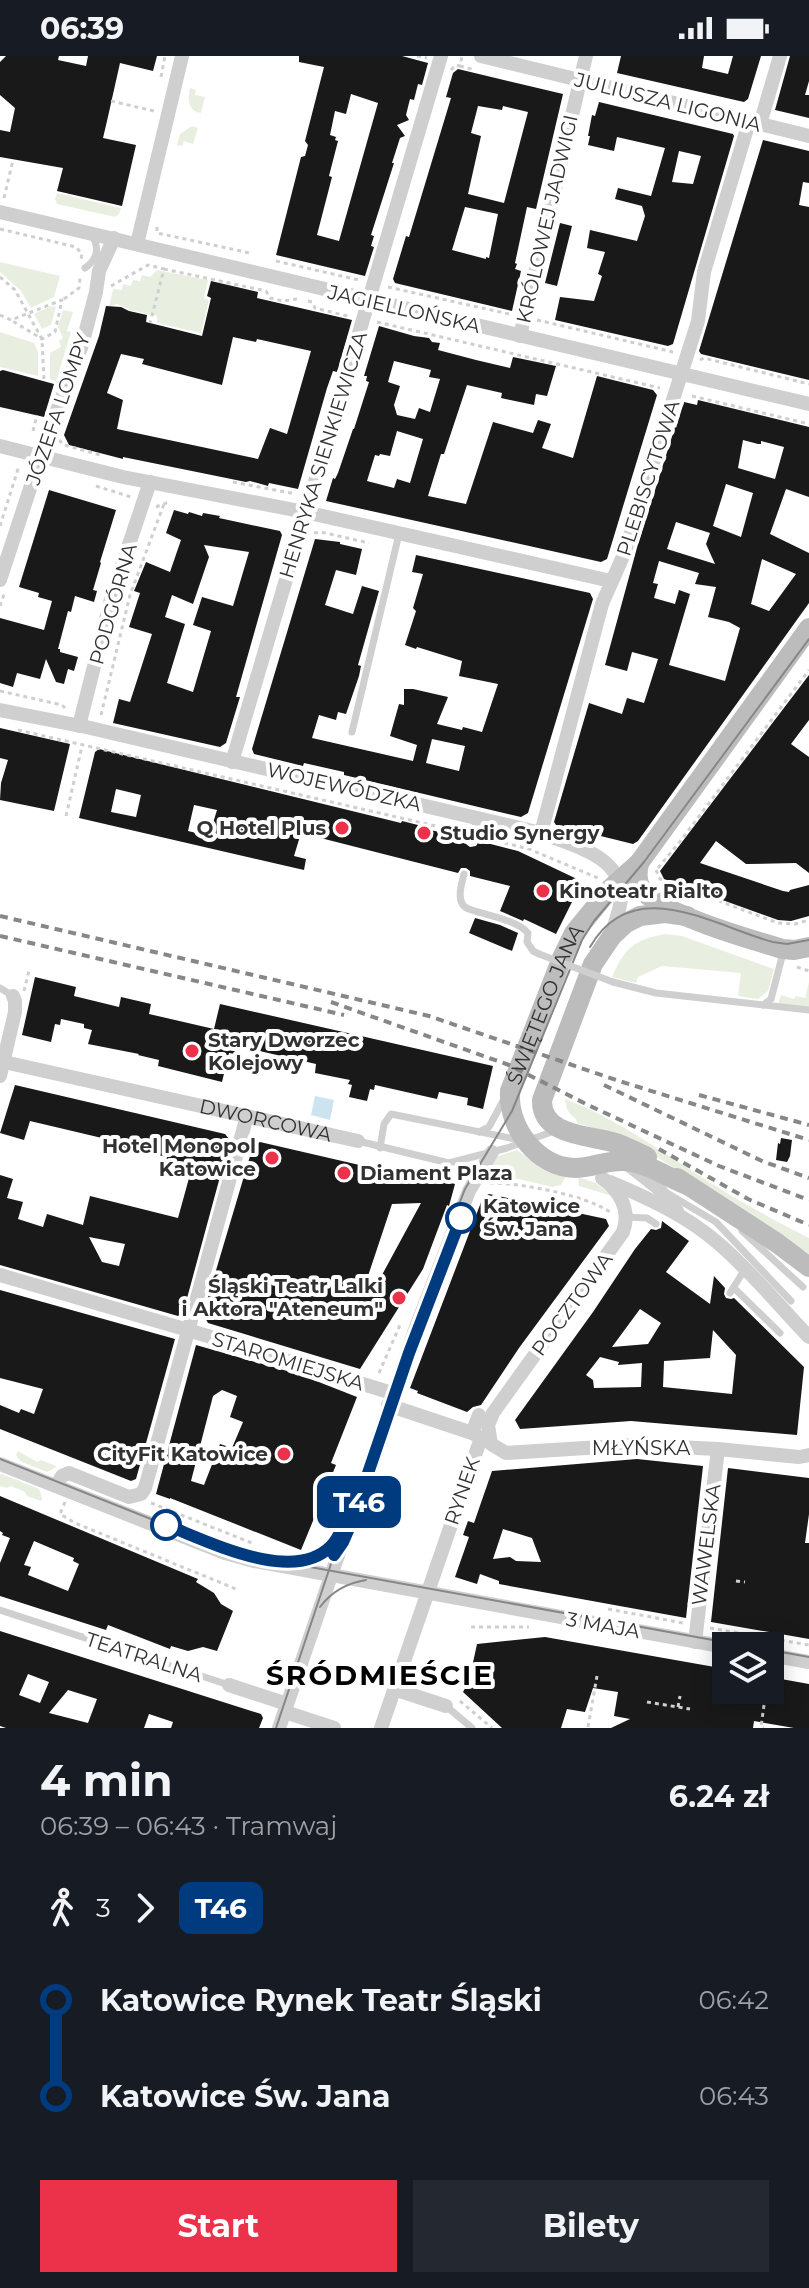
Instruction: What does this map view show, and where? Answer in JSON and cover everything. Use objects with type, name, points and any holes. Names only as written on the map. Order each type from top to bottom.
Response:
[{"type":"street","points":[[137,244],[182,56]]},
{"type":"street","name":"HENRYKA SIENKIEWICZA","points":[[232,762],[305,512],[362,299],[441,56]]},
{"type":"street","name":"JULIUSZA LIGONIA","points":[[481,56],[809,136]]},
{"type":"street","name":"KRÓLOWEJ JADWIGI","points":[[520,336],[586,56]]},
{"type":"street","name":"PLEBISCYTOWA","points":[[541,833],[602,604],[624,554],[698,321],[704,272],[780,56]]},
{"type":"street","name":"JAGIELLOŃSKA","points":[[2,205],[137,244],[809,404]]},
{"type":"street","name":"JÓZEFA LOMPY","points":[[0,580],[82,345],[96,292],[86,270],[114,238]]},
{"type":"street","points":[[0,446],[123,477],[305,512],[397,541],[611,581]]},
{"type":"street","name":"PODGÓRNA","points":[[80,721],[112,595],[150,482]]},
{"type":"street","name":"ŚWIĘTEGO JANA","points":[[526,1142],[509,1100],[513,1079],[574,933],[609,879],[639,863],[809,628]]},
{"type":"street","name":"WOJEWÓDZKA","points":[[0,710],[80,721],[232,762],[541,833],[599,857],[615,871],[609,879]]},
{"type":"street","points":[[639,863],[637,880],[645,892],[666,908],[783,949],[807,953]]},
{"type":"street","points":[[609,879],[621,897],[612,936]]},
{"type":"street","points":[[612,936],[626,923],[640,916],[665,913],[687,916]]},
{"type":"street","name":"ŚWIĘTEGO JANA","points":[[559,1129],[545,1117],[542,1100],[593,964],[612,936]]},
{"type":"street","points":[[2,1069],[15,1012],[12,993]]},
{"type":"street","name":"DWORCOWA","points":[[2,1069],[247,1116],[358,1141]]},
{"type":"street","points":[[56,1486],[62,1476],[69,1473],[129,1497],[141,1494],[145,1488],[247,1116]]},
{"type":"street","points":[[559,1129],[614,1142],[663,1167],[768,1237],[806,1277]]},
{"type":"street","points":[[587,1137],[658,1188],[679,1215]]},
{"type":"street","points":[[526,1142],[545,1160],[559,1166],[579,1168],[624,1161],[639,1164],[689,1187]]},
{"type":"street","points":[[334,1728],[283,1717],[390,1399],[469,1191],[492,1152]]},
{"type":"street","points":[[579,1168],[679,1215],[714,1239],[809,1337]]},
{"type":"street","points":[[602,1178],[620,1196],[619,1216]]},
{"type":"street","name":"POCZTOWA","points":[[481,1425],[493,1413],[623,1232],[619,1216]]},
{"type":"street","name":"STAROMIEJSKA","points":[[0,1275],[188,1330],[390,1399]]},
{"type":"street","name":"RYNEK","points":[[390,1399],[481,1425],[481,1438],[428,1593]]},
{"type":"street","name":"MŁYŃSKA","points":[[481,1425],[491,1444],[506,1453],[613,1445],[718,1449],[799,1457],[809,1455]]},
{"type":"street","name":"WAWELSKA","points":[[695,1642],[718,1449]]},
{"type":"street","points":[[0,1464],[225,1553],[272,1565],[428,1593],[381,1728]]},
{"type":"street","name":"3 MAJA","points":[[428,1593],[712,1645]]},
{"type":"street","points":[[784,1658],[809,1662]]},
{"type":"street","name":"TEATRALNA","points":[[229,1685],[283,1717]]},
{"type":"street","points":[[394,1689],[446,1706]]},
{"type":"lane","points":[[86,270],[97,253],[94,237],[89,232]]},
{"type":"lane","points":[[352,732],[397,541]]},
{"type":"lane","points":[[473,838],[477,818]]},
{"type":"lane","points":[[464,874],[461,890],[462,904],[466,909],[496,916],[522,927],[528,933],[527,942],[539,954],[613,982],[656,993],[809,1010]]},
{"type":"lane","points":[[763,1005],[771,999],[783,949]]},
{"type":"lane","points":[[475,1133],[489,1127],[513,1079]]},
{"type":"lane","points":[[380,1148],[384,1124],[391,1114],[526,1142]]},
{"type":"lane","name":"DWORCOWA","points":[[358,1141],[449,1163],[526,1142],[559,1129]]},
{"type":"lane","points":[[658,1188],[716,1222],[791,1301]]},
{"type":"lane","points":[[619,1216],[647,1218],[656,1224]]},
{"type":"lane","points":[[745,1269],[732,1291],[780,1333]]},
{"type":"lane","name":"TEATRALNA","points":[[0,1610],[229,1685]]},
{"type":"lane","points":[[446,1706],[472,1728]]},
{"type":"path","points":[[111,101],[146,109]]},
{"type":"path","points":[[2,205],[13,160]]},
{"type":"path","points":[[157,225],[157,233],[250,253]]},
{"type":"path","points":[[0,229],[76,247],[82,254],[86,270],[79,288],[62,300],[11,320]]},
{"type":"path","points":[[103,294],[111,285],[148,265],[266,291],[270,298],[283,301],[294,298],[312,302],[315,308],[351,317],[362,299],[360,281],[368,276]]},
{"type":"path","points":[[150,323],[164,269]]},
{"type":"path","points":[[0,277],[15,290],[42,339],[44,381]]},
{"type":"path","points":[[386,287],[673,351],[692,396]]},
{"type":"path","points":[[42,339],[55,332],[62,300]]},
{"type":"path","points":[[0,315],[42,339]]},
{"type":"path","points":[[376,323],[809,424]]},
{"type":"path","points":[[682,374],[704,358],[809,384]]},
{"type":"path","points":[[35,424],[37,415]]},
{"type":"path","points":[[0,526],[19,466]]},
{"type":"path","points":[[232,482],[296,494],[303,491]]},
{"type":"path","points":[[149,511],[168,501],[183,504]]},
{"type":"path","points":[[0,691],[62,705],[80,721],[99,721],[130,595],[164,504]]},
{"type":"path","points":[[321,532],[397,541]]},
{"type":"path","points":[[809,670],[656,873],[660,879],[778,923],[795,924],[809,920]]},
{"type":"path","points":[[13,728],[529,849],[609,879]]},
{"type":"path","points":[[66,816],[83,745]]},
{"type":"path","points":[[12,993],[29,971]]},
{"type":"path","points":[[482,1182],[520,1185],[583,1200],[619,1216]]},
{"type":"path","points":[[134,1497],[252,1543]]},
{"type":"path","points":[[60,1514],[236,1589]]},
{"type":"path","points":[[736,1581],[745,1582]]},
{"type":"path","points":[[606,1609],[809,1645]]},
{"type":"path","points":[[588,1727],[597,1676]]},
{"type":"path","points":[[678,1707],[680,1696]]},
{"type":"path","points":[[647,1702],[690,1709]]},
{"type":"path","points":[[764,1705],[761,1727],[764,1728]]},
{"type":"green space","points":[[190,88],[196,90],[195,95],[205,97],[201,113],[191,107]]},
{"type":"green space","points":[[192,126],[198,128],[193,144],[184,141],[182,146],[177,145],[180,134]]},
{"type":"green space","points":[[57,193],[121,208],[115,217],[57,204]]},
{"type":"green space","points":[[0,262],[60,276],[54,297],[31,308],[21,291],[0,272]]},
{"type":"green space","points":[[157,270],[208,280],[204,298],[209,300],[201,333],[157,323],[157,316],[117,304],[109,307],[113,289],[122,290],[123,284],[131,286],[133,280],[140,281],[142,275],[150,277]]},
{"type":"green space","points":[[51,306],[56,307],[51,325],[42,329],[34,314]]},
{"type":"green space","points":[[63,310],[73,312],[67,331],[71,332],[56,381],[50,379],[50,353],[61,347],[59,341],[63,338],[58,327]]},
{"type":"green space","points":[[0,332],[34,343],[38,352],[38,376],[0,367]]},
{"type":"green space","points":[[665,934],[682,936],[774,969],[768,991],[758,999],[738,996],[741,973],[662,966],[638,977],[636,983],[612,977],[631,947],[645,939]]},
{"type":"green space","points":[[809,982],[809,1007],[778,1004],[781,995],[805,998]]},
{"type":"green space","points":[[565,1099],[622,1126],[735,1198],[809,1238],[809,1254],[657,1157],[603,1131],[577,1123]]},
{"type":"green space","points":[[517,1150],[535,1163],[567,1174],[561,1185],[552,1187],[519,1179],[483,1177],[496,1157]]},
{"type":"green space","points":[[578,1177],[596,1183],[612,1196],[579,1186]]},
{"type":"green space","points":[[18,1451],[37,1462],[41,1460],[56,1466],[47,1472],[20,1461],[16,1455]]},
{"type":"green space","points":[[2,1474],[39,1489],[41,1501],[11,1486],[0,1486]]},
{"type":"water","points":[[315,1096],[334,1100],[330,1120],[311,1115]]},
{"type":"building","points":[[6,56],[59,56],[58,60],[86,66],[88,56],[157,56],[153,71],[120,63],[103,138],[136,145],[122,206],[57,191],[63,168],[0,157],[0,130],[10,132],[15,108],[0,95],[0,62]]},
{"type":"building","points":[[299,56],[402,56],[428,63],[422,85],[418,84],[414,100],[410,99],[406,115],[409,120],[397,125],[405,136],[400,138],[371,235],[374,236],[371,246],[374,247],[365,276],[276,255],[301,157],[305,156],[308,145],[305,141],[324,67],[299,62]],"holes":[[[351,94],[378,103],[339,241],[317,235],[338,141],[330,135],[335,111],[346,114]]]},
{"type":"building","points":[[621,56],[704,56],[702,68],[728,74],[733,56],[761,56],[748,99],[744,102],[617,73]]},
{"type":"building","points":[[790,56],[809,56],[809,81],[805,95],[809,95],[809,118],[775,110]]},
{"type":"building","points":[[458,69],[563,94],[536,209],[527,207],[515,263],[515,269],[521,271],[512,311],[395,283],[393,279],[406,236],[409,237],[451,98],[446,97],[453,73]],"holes":[[[478,106],[502,110],[503,106],[528,112],[504,203],[468,194],[481,136],[471,133]],[[465,207],[498,214],[489,258],[452,250]]]},
{"type":"building","points":[[599,102],[734,136],[673,344],[668,346],[555,320],[560,297],[594,301],[605,252],[587,248],[590,230],[637,241],[645,216],[642,206],[615,199],[618,188],[651,196],[665,148],[617,137],[614,151],[588,145],[592,115],[595,116]],"holes":[[[679,151],[701,156],[693,184],[672,182]]]},
{"type":"building","points":[[763,140],[809,151],[809,183],[803,182],[799,205],[809,207],[809,380],[699,351]]},
{"type":"building","points":[[560,223],[572,226],[557,286],[545,283]]},
{"type":"building","points":[[211,281],[258,292],[257,298],[352,320],[337,372],[333,371],[327,388],[298,489],[123,459],[69,445],[64,435],[99,336],[106,306],[147,315],[146,322],[202,336],[211,298],[207,296]],"holes":[[[233,337],[256,342],[257,339],[311,351],[287,434],[270,428],[258,459],[117,429],[123,400],[107,393],[121,354],[144,359],[142,364],[222,385]]]},
{"type":"building","points":[[379,326],[429,338],[432,342],[440,343],[438,350],[510,368],[513,357],[556,366],[547,396],[536,394],[534,405],[501,398],[502,393],[467,385],[428,496],[466,504],[493,422],[533,433],[538,420],[551,424],[542,448],[573,458],[597,376],[653,390],[657,395],[607,559],[601,562],[326,501],[369,382],[364,376]],"holes":[[[394,361],[431,370],[429,377],[440,379],[430,412],[419,408],[415,419],[397,415],[394,405],[400,386],[388,382]],[[397,431],[423,439],[410,483],[397,479],[394,488],[367,481],[375,455],[390,456]]]},
{"type":"building","points":[[0,371],[54,384],[44,417],[0,407]]},
{"type":"building","points":[[698,400],[809,427],[809,497],[786,489],[770,534],[809,553],[809,603],[633,844],[554,822],[589,703],[622,714],[627,698],[644,703],[658,659],[632,652],[627,671],[605,665],[638,544],[675,427],[684,402],[697,405]],"holes":[[[743,440],[784,447],[775,479],[738,468]],[[726,484],[753,493],[741,537],[713,526]],[[676,522],[710,533],[706,544],[715,564],[667,549]],[[762,559],[796,574],[769,611],[751,604]],[[659,561],[699,573],[695,584],[716,587],[708,617],[740,628],[725,681],[669,665],[690,594],[679,590],[675,604],[654,598],[658,584],[653,583]]]},
{"type":"building","points":[[49,490],[116,510],[93,590],[97,591],[94,602],[75,596],[58,649],[78,657],[74,671],[68,669],[64,684],[56,682],[46,659],[40,679],[17,673],[13,687],[0,683],[0,618],[44,630],[52,601],[19,587]]},
{"type":"building","points":[[174,510],[220,516],[280,531],[282,535],[236,697],[240,697],[226,743],[220,747],[113,723],[119,699],[130,702],[152,634],[129,627],[140,593],[134,591],[146,562],[170,572],[181,540],[166,533]],"holes":[[[204,545],[249,552],[233,606],[202,597],[193,625],[211,631],[193,692],[167,683],[185,624],[165,617],[172,595],[193,604],[209,557]]]},
{"type":"building","points":[[315,539],[362,549],[356,575],[336,570],[325,605],[353,614],[362,586],[379,591],[358,665],[361,666],[359,676],[346,714],[338,712],[336,720],[319,715],[312,738],[413,761],[417,745],[390,736],[399,704],[404,705],[404,689],[448,697],[437,724],[482,732],[498,684],[459,676],[462,661],[405,645],[423,574],[412,572],[416,555],[590,593],[593,599],[528,813],[521,817],[344,775],[344,772],[254,754],[252,749]],"holes":[[[432,739],[465,746],[459,771],[426,763]]]},
{"type":"building","points":[[809,675],[809,720],[791,744],[809,757],[809,873],[796,863],[746,864],[716,841],[700,863],[783,891],[809,885],[809,916],[791,921],[778,920],[664,879],[660,871]]},
{"type":"building","points":[[0,728],[70,744],[54,811],[0,800],[8,760],[0,758]]},
{"type":"building","points":[[99,749],[418,825],[466,838],[466,844],[470,847],[476,846],[479,841],[518,851],[577,879],[580,886],[556,934],[500,911],[510,886],[470,876],[466,868],[461,868],[458,873],[301,833],[294,856],[306,859],[304,870],[79,818],[95,752]],"holes":[[[116,789],[141,795],[136,817],[111,812]],[[194,805],[217,810],[209,836],[188,831]]]},
{"type":"building","points":[[475,918],[518,933],[512,951],[469,933]]},
{"type":"building","points":[[35,977],[76,987],[74,996],[119,1007],[121,997],[151,1004],[149,1014],[214,1029],[220,1004],[493,1066],[483,1109],[467,1105],[468,1098],[439,1092],[437,1099],[375,1085],[374,1090],[370,1089],[367,1101],[349,1097],[350,1080],[315,1073],[316,1064],[237,1046],[235,1054],[229,1053],[222,1082],[158,1066],[159,1060],[139,1054],[88,1044],[92,1030],[84,1028],[84,1024],[61,1019],[60,1025],[55,1024],[51,1042],[22,1035]]},
{"type":"building","points":[[15,1085],[225,1134],[230,1140],[183,1313],[178,1316],[0,1265],[0,1175],[13,1179],[7,1198],[23,1202],[18,1219],[43,1227],[47,1214],[83,1225],[90,1196],[178,1218],[194,1160],[172,1164],[166,1162],[167,1157],[123,1147],[123,1143],[30,1121],[24,1140],[0,1133]],"holes":[[[89,1237],[125,1244],[119,1266],[102,1262]]]},
{"type":"building","points":[[781,1138],[792,1140],[787,1162],[776,1160]]},
{"type":"building","points":[[260,1142],[420,1179],[421,1176],[455,1184],[423,1269],[360,1369],[208,1323],[203,1314],[253,1146]],"holes":[[[421,1203],[370,1297],[362,1294],[392,1204]]]},
{"type":"building","points":[[489,1194],[606,1219],[609,1226],[481,1405],[467,1412],[410,1388],[483,1197]]},
{"type":"building","points":[[662,1221],[689,1241],[666,1272],[710,1304],[714,1276],[725,1288],[726,1298],[734,1298],[804,1367],[797,1435],[631,1421],[520,1429],[515,1420],[635,1249],[651,1229],[661,1228]],"holes":[[[640,1309],[661,1323],[648,1344],[612,1347]],[[713,1330],[736,1355],[732,1394],[663,1387],[664,1361],[710,1358]],[[600,1357],[619,1362],[618,1365],[642,1363],[641,1387],[594,1388],[593,1380],[586,1375]]]},
{"type":"building","points":[[0,1290],[175,1339],[136,1479],[131,1481],[0,1429],[0,1405],[19,1413],[21,1409],[34,1414],[43,1389],[0,1378]]},
{"type":"building","points":[[196,1345],[301,1375],[357,1397],[331,1463],[336,1465],[301,1550],[156,1494]],"holes":[[[222,1390],[237,1396],[230,1417],[243,1422],[232,1448],[220,1444],[204,1485],[191,1481],[213,1396]]]},
{"type":"building","points":[[637,1459],[703,1466],[686,1618],[499,1584],[499,1581],[480,1574],[477,1584],[455,1577],[469,1537],[463,1535],[468,1521],[474,1523],[492,1471]],"holes":[[[503,1529],[532,1538],[541,1562],[516,1561],[510,1557],[493,1559]]]},
{"type":"building","points":[[728,1468],[809,1478],[805,1543],[809,1543],[809,1639],[784,1635],[784,1632],[711,1622]]},
{"type":"building","points":[[0,1496],[198,1579],[196,1582],[214,1593],[221,1604],[233,1611],[217,1651],[203,1647],[188,1651],[171,1646],[170,1649],[108,1625],[106,1630],[0,1596],[0,1563],[10,1538],[0,1531]],"holes":[[[34,1541],[74,1558],[73,1561],[79,1564],[68,1591],[28,1575],[31,1567],[24,1565]]]},
{"type":"building","points":[[0,1631],[261,1714],[263,1718],[259,1728],[171,1728],[173,1722],[149,1714],[144,1728],[0,1726]],"holes":[[[28,1674],[49,1682],[40,1703],[19,1695]],[[68,1690],[97,1699],[88,1723],[49,1713]]]},
{"type":"building","points":[[545,1637],[712,1667],[712,1704],[784,1704],[784,1680],[809,1684],[809,1728],[754,1721],[753,1728],[611,1728],[630,1719],[614,1716],[618,1692],[593,1688],[585,1712],[567,1709],[561,1728],[502,1728],[463,1692],[469,1681],[477,1644]]},
{"type":"tram line","points":[[276,1728],[403,1349],[465,1189],[512,1111],[582,940],[594,921],[644,862],[809,639]]},
{"type":"tram line","points":[[590,947],[608,925],[628,912],[651,908],[675,910],[773,942],[787,944],[809,940]]},
{"type":"tram line","name":"T46","points":[[166,1525],[255,1557],[299,1562],[329,1548],[346,1519],[334,1555],[350,1526],[409,1353],[461,1218]]},
{"type":"tram line","points":[[0,1459],[255,1557],[712,1640]]},
{"type":"tram line","points":[[320,1607],[340,1589],[366,1580]]},
{"type":"tram line","points":[[784,1653],[809,1657]]},
{"type":"railway","points":[[0,916],[429,1016],[616,1080],[809,1140]]},
{"type":"railway","points":[[0,936],[344,1015]]},
{"type":"railway","points":[[331,1002],[509,1065],[719,1166],[809,1200]]},
{"type":"railway","points":[[604,1085],[762,1161],[809,1178]]},
{"type":"railway","points":[[699,1095],[809,1125]]},
{"type":"railway","points":[[659,1149],[748,1199],[809,1225]]},
{"type":"place","name":"Q Hotel Plus","points":[[342,828]]},
{"type":"place","name":"Studio Synergy","points":[[424,833]]},
{"type":"place","name":"Kinoteatr Rialto","points":[[543,891]]},
{"type":"place","name":"Stary Dworzec Kolejowy","points":[[192,1051]]},
{"type":"place","name":"Hotel Monopol Katowice","points":[[272,1158]]},
{"type":"place","name":"Diament Plaza","points":[[344,1173]]},
{"type":"place","name":"Katowice Św. Jana","points":[[461,1218]]},
{"type":"place","name":"Śląski Teatr Lalki i Aktora \"Ateneum\"","points":[[399,1298]]},
{"type":"place","name":"CityFit Katowice","points":[[284,1454]]},
{"type":"district","name":"ŚRÓDMIEŚCIE","points":[[380,1675]]}]
